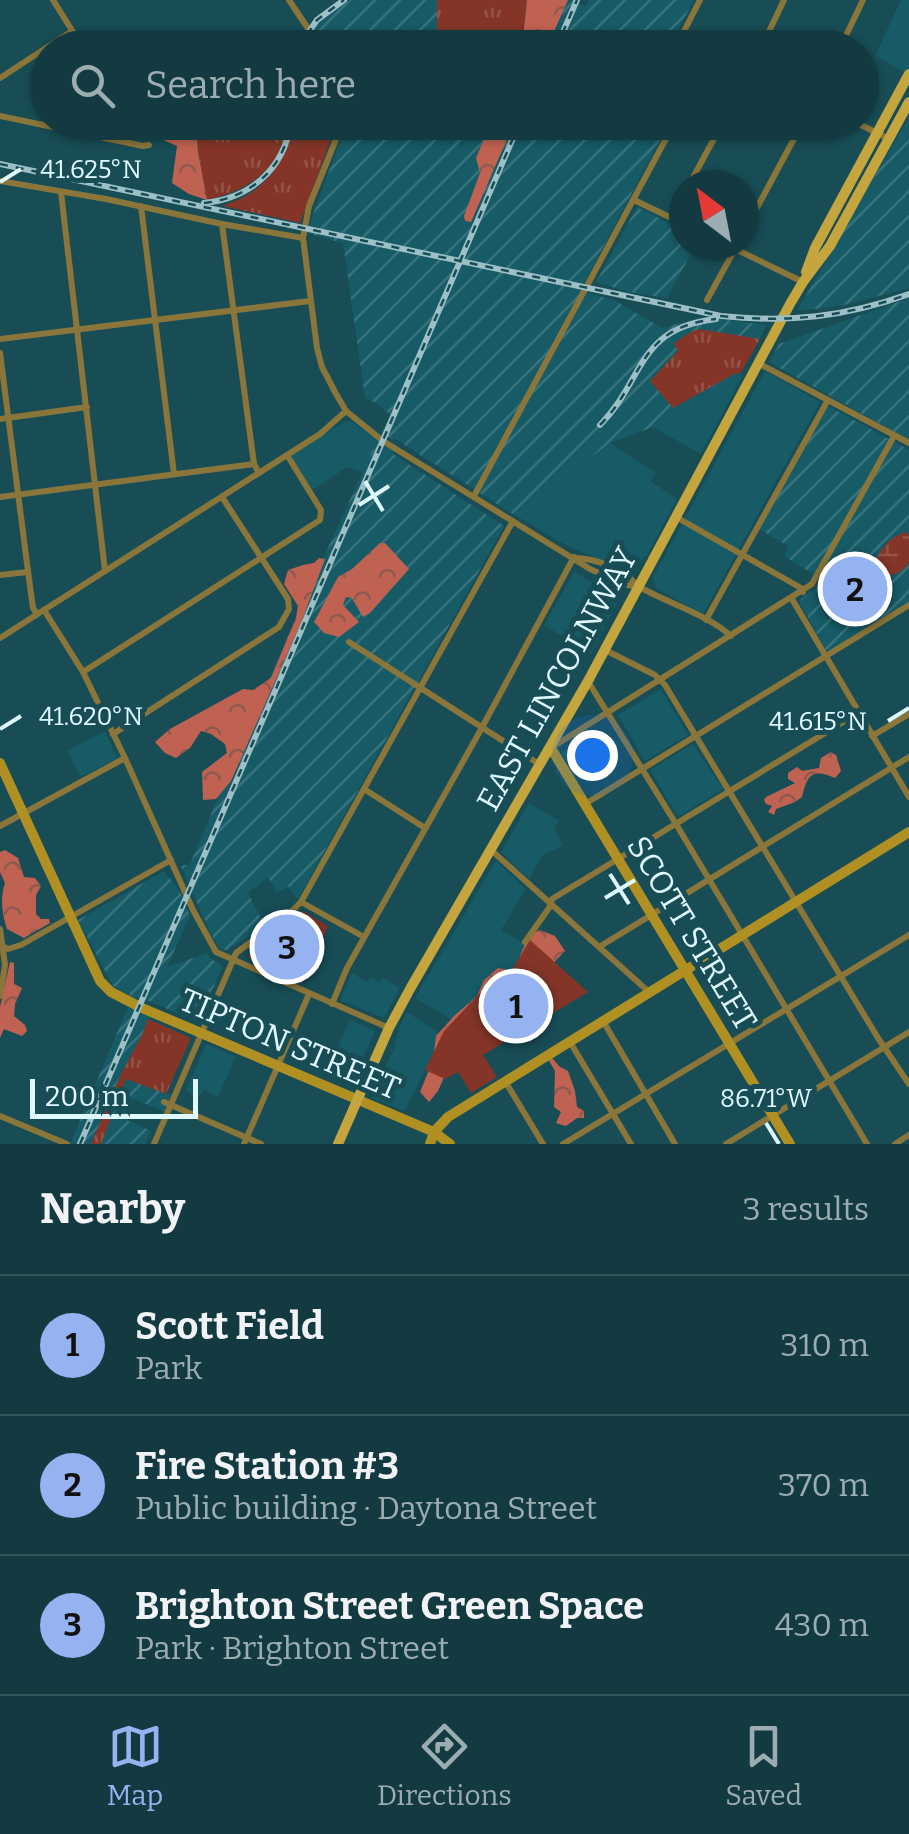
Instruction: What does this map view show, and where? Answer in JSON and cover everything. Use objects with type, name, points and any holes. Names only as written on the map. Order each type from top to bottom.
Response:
[{"type":"main road","name":"EAST LINCOLNWAY","points":[[338,1144],[389,1028],[588,682],[803,282],[830,246],[909,74]]},
{"type":"main road","name":"EAST LINCOLNWAY","points":[[883,136],[909,103]]},
{"type":"street","points":[[52,0],[71,30]]},
{"type":"street","points":[[289,0],[309,30]]},
{"type":"street","points":[[685,30],[700,0]]},
{"type":"street","points":[[770,30],[784,0]]},
{"type":"street","points":[[849,30],[863,0]]},
{"type":"street","points":[[0,78],[30,58]]},
{"type":"street","points":[[897,96],[909,103]]},
{"type":"street","points":[[0,116],[30,121]]},
{"type":"street","points":[[879,134],[883,136]]},
{"type":"street","points":[[119,140],[149,145]]},
{"type":"street","points":[[336,140],[308,206],[303,238],[319,357],[346,411],[410,457],[590,569],[638,586],[730,636]]},
{"type":"street","points":[[474,496],[666,140]]},
{"type":"street","points":[[697,170],[713,140]]},
{"type":"street","points":[[759,204],[793,140]]},
{"type":"street","points":[[0,182],[303,238]]},
{"type":"street","points":[[60,192],[105,571]]},
{"type":"street","points":[[634,200],[669,217]]},
{"type":"street","points":[[140,206],[174,474]]},
{"type":"street","points":[[222,224],[254,464],[259,473]]},
{"type":"street","points":[[759,259],[803,282]]},
{"type":"street","points":[[707,300],[726,260]]},
{"type":"street","points":[[0,339],[310,301]]},
{"type":"street","points":[[0,354],[34,608],[83,672],[216,952],[389,1028]]},
{"type":"street","points":[[758,363],[909,444]]},
{"type":"street","points":[[706,620],[828,400]]},
{"type":"street","points":[[0,419],[86,407]]},
{"type":"street","points":[[0,638],[287,455],[346,411]]},
{"type":"street","points":[[551,748],[804,592],[820,573],[894,436]]},
{"type":"street","points":[[83,672],[317,523],[322,510],[287,455]]},
{"type":"street","points":[[0,497],[254,464]]},
{"type":"street","points":[[113,734],[281,625],[290,604],[222,497]]},
{"type":"street","points":[[676,517],[804,592]]},
{"type":"street","points":[[154,1144],[233,960],[240,950],[301,902],[512,521]]},
{"type":"street","points":[[332,1004],[347,968],[574,558]]},
{"type":"street","points":[[0,575],[28,572]]},
{"type":"street","points":[[792,599],[909,797]]},
{"type":"street","points":[[585,804],[909,605]]},
{"type":"street","points":[[349,642],[540,765]]},
{"type":"street","points":[[605,650],[660,680],[909,1084]]},
{"type":"street","points":[[588,682],[867,1144]]},
{"type":"street","points":[[524,942],[552,900],[858,713]]},
{"type":"street","points":[[872,736],[909,714]]},
{"type":"street","name":"SCOTT STREET","points":[[551,748],[790,1144]]},
{"type":"street","points":[[0,826],[125,758]]},
{"type":"street","points":[[598,947],[909,758]]},
{"type":"street","points":[[0,763],[71,918]]},
{"type":"street","points":[[364,789],[425,828]]},
{"type":"street","points":[[432,1138],[442,1120],[909,832]]},
{"type":"street","points":[[490,850],[650,993]]},
{"type":"street","points":[[4,947],[8,950],[21,946],[171,860]]},
{"type":"street","points":[[301,902],[364,937]]},
{"type":"street","name":"TIPTON STREET","points":[[71,918],[100,982],[126,1001],[357,1101],[432,1138],[449,1142]]},
{"type":"street","points":[[0,929],[4,947],[0,996]]},
{"type":"street","points":[[563,1144],[909,934]]},
{"type":"street","points":[[4,965],[21,946]]},
{"type":"street","points":[[245,1141],[309,994]]},
{"type":"street","points":[[603,1022],[675,1144]]},
{"type":"street","points":[[726,1144],[909,1032]]},
{"type":"street","points":[[570,1042],[631,1144]]},
{"type":"street","points":[[505,1081],[543,1144]]},
{"type":"street","points":[[168,1104],[245,1141],[261,1144]]},
{"type":"street","points":[[0,1116],[67,1144]]},
{"type":"street","points":[[442,1120],[449,1142]]},
{"type":"street","points":[[894,1144],[909,1135]]},
{"type":"shaded area","points":[[350,0],[575,0],[585,7],[589,0],[694,0],[678,30],[316,30],[314,27]]},
{"type":"shaded area","points":[[901,0],[909,0],[906,73],[879,58],[879,47]]},
{"type":"shaded area","points":[[909,117],[909,288],[841,306],[797,311]]},
{"type":"shaded area","points":[[341,140],[660,140],[580,291],[614,300],[662,328],[703,317],[767,325],[740,374],[661,416],[653,427],[610,443],[513,514],[381,433],[390,415],[365,398],[343,243],[306,233]]},
{"type":"shaded area","points":[[637,207],[669,223],[669,260],[688,260],[667,298],[596,282]]},
{"type":"shaded area","points":[[909,298],[909,440],[769,362],[779,344]]},
{"type":"shaded area","points":[[765,371],[820,402],[703,614],[657,589],[652,579]]},
{"type":"shaded area","points":[[743,375],[701,454],[653,427],[660,416]]},
{"type":"shaded area","points":[[830,407],[909,450],[909,601],[829,651],[800,603],[821,579],[784,556],[788,546],[759,529],[822,412]]},
{"type":"shaded area","points":[[345,421],[351,421],[377,440],[363,472],[347,467],[313,490],[293,455]]},
{"type":"shaded area","points":[[377,440],[504,526],[298,899],[288,886],[277,893],[268,877],[248,893],[265,926],[223,950],[210,932],[181,866],[190,864]]},
{"type":"shaded area","points":[[610,443],[656,473],[650,481],[677,499],[647,555],[628,567],[608,564],[560,542],[513,514]]},
{"type":"shaded area","points":[[574,572],[613,594],[617,603],[591,654],[544,625]]},
{"type":"shaded area","points":[[661,689],[688,735],[645,761],[618,715]]},
{"type":"shaded area","points":[[105,731],[117,758],[81,777],[67,751]]},
{"type":"shaded area","points":[[592,731],[607,755],[575,775],[562,753]]},
{"type":"shaded area","points":[[693,744],[723,789],[678,817],[650,770]]},
{"type":"shaded area","points":[[529,803],[559,821],[554,829],[563,846],[543,855],[529,879],[501,852]]},
{"type":"shaded area","points":[[496,861],[526,889],[501,930],[527,945],[510,973],[454,1021],[415,998]]},
{"type":"shaded area","points":[[164,871],[181,893],[190,916],[167,967],[207,953],[223,966],[198,1022],[113,986],[78,920]]},
{"type":"shaded area","points":[[352,973],[367,982],[371,977],[380,983],[383,978],[400,988],[384,1018],[340,1000]]},
{"type":"shaded area","points":[[128,1007],[150,1016],[126,1079],[171,1095],[164,1111],[134,1099],[125,1119],[151,1131],[145,1144],[70,1144]]},
{"type":"shaded area","points":[[407,1012],[442,1035],[405,1111],[372,1098]]},
{"type":"shaded area","points":[[350,1020],[375,1031],[359,1066],[334,1055]]},
{"type":"shaded area","points":[[206,1044],[236,1057],[218,1097],[204,1090],[199,1097],[186,1091]]},
{"type":"green space","points":[[437,0],[527,0],[524,30],[437,30]]},
{"type":"green space","points":[[527,0],[568,0],[555,30],[524,30]]},
{"type":"green space","points":[[163,140],[197,140],[207,200],[172,183],[177,146]]},
{"type":"green space","points":[[197,140],[284,140],[261,175],[237,190],[207,200]]},
{"type":"green space","points":[[288,140],[331,140],[300,223],[223,206],[246,196],[272,174]]},
{"type":"green space","points":[[484,140],[507,140],[471,222],[465,221],[464,216],[480,173],[476,158]]},
{"type":"green space","points":[[699,329],[760,339],[741,373],[673,408],[650,381],[678,351],[674,343]]},
{"type":"green space","points":[[906,532],[909,563],[896,574],[882,573],[873,565],[879,554],[890,540]]},
{"type":"green space","points":[[385,543],[409,569],[363,617],[352,598],[346,597],[343,605],[359,622],[339,637],[324,633],[314,622],[338,577]]},
{"type":"green space","points":[[325,559],[301,623],[231,781],[216,799],[203,800],[202,772],[227,753],[225,744],[201,731],[190,748],[176,758],[155,742],[170,729],[271,678],[298,606],[284,584],[288,570]]},
{"type":"green space","points":[[831,752],[836,755],[841,771],[835,778],[812,776],[802,797],[776,809],[774,815],[768,812],[772,806],[766,804],[766,797],[795,783],[788,779],[788,773],[797,767],[802,771],[819,768],[821,758]]},
{"type":"green space","points":[[5,850],[18,858],[24,877],[35,878],[41,886],[36,895],[36,914],[50,923],[24,938],[7,929],[4,917],[5,883],[0,872],[0,852]]},
{"type":"green space","points":[[303,911],[328,926],[302,983],[248,957]]},
{"type":"green space","points":[[540,930],[555,936],[565,951],[446,1073],[429,1102],[420,1092],[433,1060],[436,1036],[477,996],[484,980],[498,968],[516,967],[528,940]]},
{"type":"green space","points":[[530,940],[588,992],[483,1055],[497,1077],[471,1093],[458,1072],[445,1079],[425,1070],[444,1031],[495,977],[510,973]]},
{"type":"green space","points":[[10,962],[14,963],[14,984],[22,988],[14,1016],[27,1031],[22,1036],[4,1029],[0,1038],[0,1007]]},
{"type":"green space","points":[[148,1019],[191,1038],[166,1094],[126,1079],[101,1144],[91,1144],[122,1072]]},
{"type":"green space","points":[[551,1057],[568,1071],[577,1107],[584,1111],[584,1118],[566,1126],[556,1123],[561,1112],[554,1107],[555,1071],[548,1059]]},
{"type":"railway","points":[[310,30],[344,0]]},
{"type":"railway","points":[[564,30],[577,0]]},
{"type":"railway","points":[[204,203],[236,195],[262,179],[287,140]]},
{"type":"railway","points":[[80,1144],[512,140]]},
{"type":"railway","points":[[0,164],[721,316],[816,316],[909,294]]},
{"type":"railway","points":[[600,425],[656,345],[690,324],[716,319]]},
{"type":"place","name":"Fire Station #3","points":[[855,589]]},
{"type":"place","name":"Brighton Street Green Space","points":[[287,947]]},
{"type":"place","name":"Scott Field","points":[[516,1006]]}]
